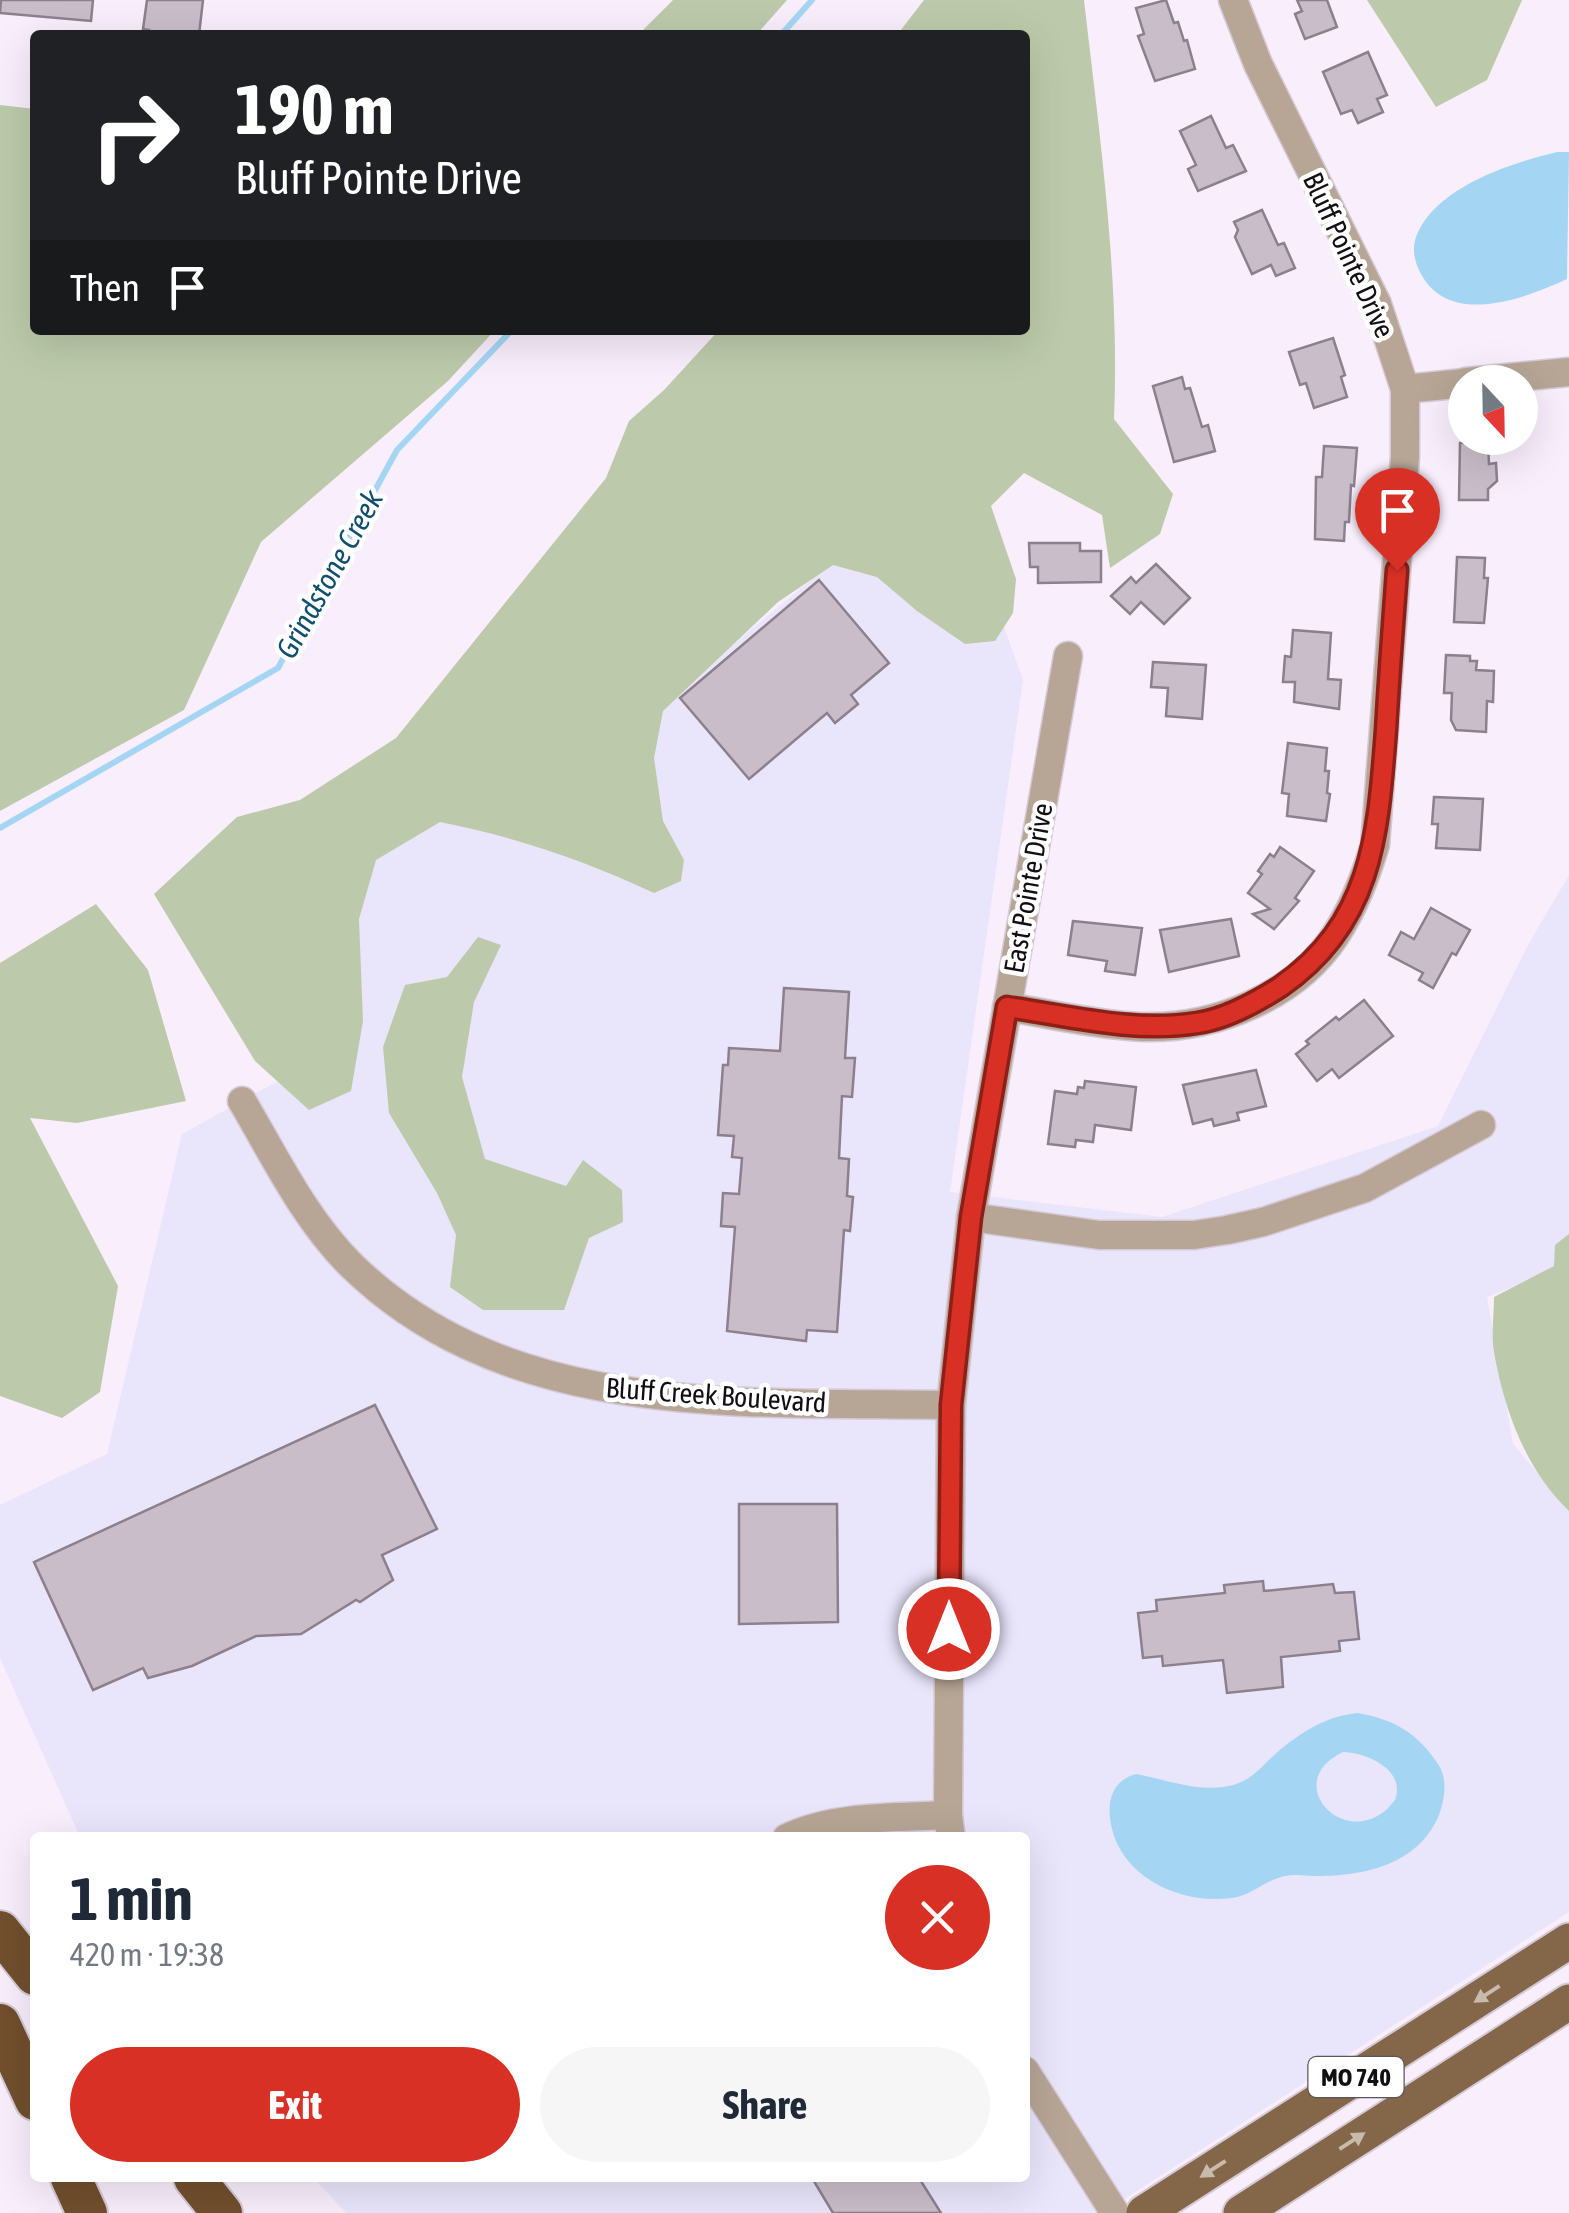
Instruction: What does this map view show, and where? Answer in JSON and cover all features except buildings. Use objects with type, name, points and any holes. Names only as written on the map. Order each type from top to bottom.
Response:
[{"type":"highway","points":[[0,1930],[30,1969]]},
{"type":"highway","points":[[0,2024],[30,2089]]},
{"type":"highway","points":[[73,2182],[87,2213]]},
{"type":"highway","points":[[197,2182],[222,2213]]},
{"type":"main road","name":"MO 740","points":[[1144,2213],[1569,1941]]},
{"type":"main road","name":"MO 740","points":[[1241,2213],[1569,2002]]},
{"type":"street","name":"Bluff Pointe Drive","points":[[1007,1007],[1142,1027],[1199,1023],[1255,1004],[1302,972],[1334,939],[1360,893],[1375,845],[1405,457],[1405,389],[1378,304],[1258,64],[1233,0]]},
{"type":"street","points":[[1538,375],[1569,372]]},
{"type":"street","points":[[1405,389],[1448,384]]},
{"type":"street","name":"East Pointe Drive","points":[[949,1826],[951,1405],[971,1217],[1068,656]]},
{"type":"street","name":"Bluff Creek Boulevard","points":[[242,1101],[311,1217],[352,1266],[424,1324],[499,1362],[586,1386],[678,1398],[951,1405]]},
{"type":"street","points":[[971,1217],[1099,1235],[1227,1230],[1364,1188],[1481,1125]]},
{"type":"street","points":[[801,1832],[876,1818],[949,1826]]},
{"type":"street","points":[[1030,2079],[1115,2213]]},
{"type":"shaded area","points":[[947,467],[1023,680],[950,1192],[1162,1217],[1438,1126],[1528,945],[1569,875],[1569,1264],[1487,1297],[1513,1444],[1569,1510],[1569,1912],[1103,2213],[346,2213],[318,2182],[1030,2182],[1030,1832],[78,1832],[0,1658],[0,1505],[107,1454],[182,1134],[349,1042],[345,946],[368,856],[647,716]]},
{"type":"green space","points":[[673,0],[787,0],[760,30],[643,30]]},
{"type":"green space","points":[[924,0],[1084,0],[1111,262],[1114,419],[1173,494],[1160,534],[1110,568],[1102,515],[1024,473],[991,506],[1016,579],[1013,613],[995,641],[965,644],[877,577],[833,565],[778,602],[663,711],[654,758],[663,821],[684,860],[681,881],[654,893],[549,851],[440,822],[376,860],[359,919],[363,1021],[351,1091],[309,1110],[255,1061],[154,894],[237,817],[300,800],[396,738],[606,478],[629,421],[714,335],[1030,335],[1030,30],[901,30]]},
{"type":"green space","points":[[1367,0],[1522,0],[1487,80],[1436,107]]},
{"type":"green space","points":[[0,105],[30,108],[30,335],[490,335],[448,381],[261,542],[184,710],[0,811]]},
{"type":"green space","points":[[96,904],[148,970],[186,1101],[77,1123],[30,1118],[118,1286],[100,1392],[62,1418],[0,1396],[0,963]]},
{"type":"green space","points":[[478,937],[501,945],[474,1002],[462,1077],[485,1159],[566,1186],[583,1160],[622,1190],[623,1222],[589,1238],[564,1310],[483,1310],[450,1287],[456,1235],[437,1193],[389,1113],[383,1047],[405,985],[447,977]]},
{"type":"green space","points":[[1569,1234],[1569,1511],[1541,1477],[1519,1438],[1498,1374],[1493,1332],[1494,1297],[1554,1266],[1555,1245]]},
{"type":"water","points":[[1557,152],[1569,152],[1567,279],[1530,294],[1488,304],[1450,300],[1434,290],[1421,274],[1414,252],[1416,236],[1430,214],[1444,200],[1480,178]]},
{"type":"water","points":[[1347,1715],[1371,1716],[1404,1729],[1422,1744],[1441,1770],[1445,1789],[1439,1815],[1430,1832],[1404,1856],[1372,1870],[1286,1876],[1239,1897],[1213,1899],[1158,1885],[1142,1875],[1119,1847],[1110,1820],[1110,1803],[1115,1788],[1127,1777],[1136,1774],[1201,1787],[1233,1785],[1249,1778],[1308,1730]],"holes":[[[1343,1752],[1382,1765],[1390,1772],[1397,1789],[1395,1800],[1378,1816],[1359,1821],[1342,1819],[1328,1810],[1319,1797],[1317,1781],[1324,1766]]]},
{"type":"waterway","name":"Grindstone Creek","points":[[785,30],[812,0]]},
{"type":"waterway","name":"Grindstone Creek","points":[[0,828],[278,668],[397,450],[507,335]]},
{"type":"route","points":[[949,1629],[951,1405],[971,1217],[1007,1007],[1142,1027],[1199,1023],[1255,1004],[1302,972],[1334,939],[1360,893],[1375,845],[1397,570]]}]
